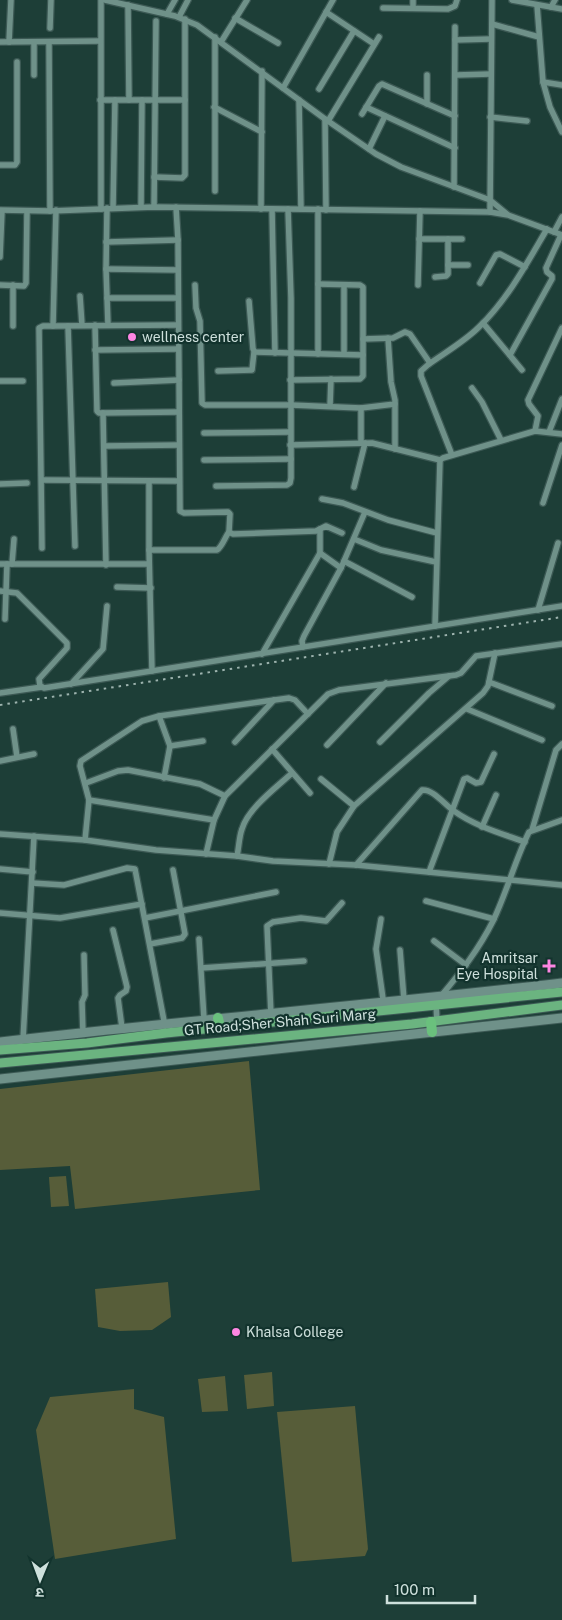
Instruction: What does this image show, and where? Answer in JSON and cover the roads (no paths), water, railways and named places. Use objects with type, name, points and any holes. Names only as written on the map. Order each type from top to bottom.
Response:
[{"type":"main road","points":[[384,1006],[404,1000],[438,1001],[562,983]]},
{"type":"main road","name":"GT Road;Sher Shah Suri Marg","points":[[0,1050],[23,1043],[87,1043],[165,1028],[219,1022],[438,1001],[562,992]]},
{"type":"main road","name":"GT Road;Sher Shah Suri Marg","points":[[0,1063],[433,1025],[562,1005]]},
{"type":"main road","points":[[0,1079],[433,1025],[562,1018]]},
{"type":"main road","points":[[0,1042],[23,1043],[83,1032],[122,1028],[165,1028],[204,1019],[219,1022]]},
{"type":"street","points":[[9,42],[11,0]]},
{"type":"street","points":[[50,28],[51,0]]},
{"type":"street","points":[[100,0],[100,100],[107,208]]},
{"type":"street","points":[[105,0],[182,18],[203,28],[326,120],[369,149],[402,167],[490,200],[508,215]]},
{"type":"street","points":[[167,14],[175,0]]},
{"type":"street","points":[[154,177],[184,177],[185,100],[182,18],[188,0]]},
{"type":"street","points":[[221,42],[247,0]]},
{"type":"street","points":[[283,88],[333,0]]},
{"type":"street","points":[[413,0],[413,8]]},
{"type":"street","points":[[383,8],[448,9],[456,6],[458,0]]},
{"type":"street","points":[[490,212],[492,0]]},
{"type":"street","points":[[512,0],[562,9]]},
{"type":"street","points":[[551,7],[555,0]]},
{"type":"street","points":[[128,5],[129,100]]},
{"type":"street","points":[[537,5],[543,82],[550,107],[562,132]]},
{"type":"street","points":[[326,12],[374,44]]},
{"type":"street","points":[[235,18],[278,43]]},
{"type":"street","points":[[154,207],[156,22]]},
{"type":"street","points":[[492,24],[539,37]]},
{"type":"street","points":[[454,187],[455,27]]},
{"type":"street","points":[[319,88],[354,31]]},
{"type":"street","points":[[215,37],[215,191]]},
{"type":"street","points":[[326,210],[326,120],[379,37]]},
{"type":"street","points":[[455,40],[491,39]]},
{"type":"street","points":[[0,42],[100,42]]},
{"type":"street","points":[[34,43],[34,75]]},
{"type":"street","points":[[49,43],[53,210],[53,326]]},
{"type":"street","points":[[0,165],[15,165],[17,162],[17,62]]},
{"type":"street","points":[[261,209],[262,72]]},
{"type":"street","points":[[456,75],[491,74]]},
{"type":"street","points":[[427,104],[428,75]]},
{"type":"street","points":[[543,82],[562,85]]},
{"type":"street","points":[[362,114],[378,86],[382,84],[455,116]]},
{"type":"street","points":[[100,100],[185,100]]},
{"type":"street","points":[[108,325],[106,269],[107,208],[115,100]]},
{"type":"street","points":[[141,207],[142,100]]},
{"type":"street","points":[[299,100],[301,209]]},
{"type":"street","points":[[214,107],[262,132]]},
{"type":"street","points":[[366,107],[455,148]]},
{"type":"street","points":[[369,149],[385,116]]},
{"type":"street","points":[[490,117],[527,121]]},
{"type":"street","points":[[149,550],[217,550],[229,532],[230,514],[228,512],[184,513],[180,511],[178,240],[176,207]]},
{"type":"street","points":[[0,257],[1,210],[176,207],[490,212],[508,215],[562,235],[546,268],[552,279],[510,355]]},
{"type":"street","points":[[272,209],[275,353]]},
{"type":"street","points":[[216,486],[287,485],[291,478],[291,298],[288,209]]},
{"type":"street","points":[[318,209],[318,354]]},
{"type":"street","points":[[0,285],[24,286],[26,283],[27,211]]},
{"type":"street","points":[[418,285],[420,211]]},
{"type":"street","points":[[554,232],[562,216]]},
{"type":"street","points":[[452,455],[421,376],[421,371],[483,323],[512,288],[547,229]]},
{"type":"street","points":[[419,239],[462,239]]},
{"type":"street","points":[[434,277],[446,276],[448,274],[448,239]]},
{"type":"street","points":[[106,242],[178,240]]},
{"type":"street","points":[[480,283],[496,255],[500,254],[525,267]]},
{"type":"street","points":[[448,265],[468,265]]},
{"type":"street","points":[[106,269],[178,270]]},
{"type":"street","points":[[290,380],[362,378],[363,287],[360,285],[318,284]]},
{"type":"street","points":[[13,285],[13,326]]},
{"type":"street","points":[[196,285],[196,308],[200,321],[203,404],[361,408],[395,404]]},
{"type":"street","points":[[344,285],[344,354]]},
{"type":"street","points":[[80,296],[82,325]]},
{"type":"street","points":[[107,298],[178,298]]},
{"type":"street","points":[[218,371],[252,370],[254,352],[249,301]]},
{"type":"street","points":[[483,323],[522,370]]},
{"type":"street","points":[[42,548],[40,327],[178,325]]},
{"type":"street","points":[[68,326],[75,546]]},
{"type":"street","points":[[95,326],[98,411],[103,413],[179,412]]},
{"type":"street","points":[[535,431],[538,416],[528,400],[560,337],[562,328]]},
{"type":"street","points":[[363,339],[396,338],[403,333],[408,333],[429,364]]},
{"type":"street","points":[[388,338],[390,382],[395,400],[395,449]]},
{"type":"street","points":[[95,350],[178,349]]},
{"type":"street","points":[[254,352],[363,355]]},
{"type":"street","points":[[330,379],[330,406]]},
{"type":"street","points":[[114,383],[179,380]]},
{"type":"street","points":[[0,381],[23,381]]},
{"type":"street","points":[[472,388],[482,402],[501,440]]},
{"type":"street","points":[[549,432],[562,399]]},
{"type":"street","points":[[354,487],[363,443],[361,408]]},
{"type":"street","points":[[103,413],[106,565]]},
{"type":"street","points":[[290,445],[363,443],[440,460],[535,431],[562,434]]},
{"type":"street","points":[[204,433],[290,432]]},
{"type":"street","points":[[104,446],[179,445]]},
{"type":"street","points":[[543,503],[562,445]]},
{"type":"street","points":[[204,460],[291,458]]},
{"type":"street","points":[[435,626],[440,460]]},
{"type":"street","points":[[42,480],[179,481]]},
{"type":"street","points":[[149,481],[152,671]]},
{"type":"street","points":[[0,484],[28,484]]},
{"type":"street","points":[[322,499],[343,503],[388,520],[437,532]]},
{"type":"street","points":[[303,647],[302,641],[304,636],[341,568],[365,512]]},
{"type":"street","points":[[229,532],[233,534],[316,531],[326,526],[342,533]]},
{"type":"street","points":[[262,654],[320,552],[320,529]]},
{"type":"street","points":[[5,619],[3,591],[14,539]]},
{"type":"street","points":[[354,539],[381,550],[436,562]]},
{"type":"street","points":[[538,610],[558,543]]},
{"type":"street","points":[[320,552],[341,568]]},
{"type":"street","points":[[344,561],[412,596]]},
{"type":"street","points":[[0,564],[149,564]]},
{"type":"street","points":[[116,587],[151,588]]},
{"type":"street","points":[[3,591],[17,593],[67,642],[67,648],[39,679],[39,685],[42,687]]},
{"type":"street","points":[[70,684],[103,649],[107,606]]},
{"type":"street","points":[[0,693],[70,684],[562,606]]},
{"type":"street","points":[[206,854],[214,820],[225,796],[332,692],[449,676],[461,672],[474,656],[562,644]]},
{"type":"street","points":[[329,864],[337,832],[354,806],[483,694],[489,682],[495,653]]},
{"type":"street","points":[[380,742],[429,693],[449,676]]},
{"type":"street","points":[[489,682],[552,706]]},
{"type":"street","points":[[328,745],[386,684]]},
{"type":"street","points":[[85,840],[89,800],[80,763],[83,758],[142,721],[159,716],[292,698],[308,714]]},
{"type":"street","points":[[235,742],[274,700]]},
{"type":"street","points":[[467,708],[542,740]]},
{"type":"street","points":[[159,716],[170,746],[164,778]]},
{"type":"street","points":[[13,729],[17,757]]},
{"type":"street","points":[[170,746],[203,741]]},
{"type":"street","points":[[433,1025],[438,1001],[476,952],[494,920],[528,834],[532,830],[556,750],[562,744]]},
{"type":"street","points":[[272,749],[310,794]]},
{"type":"street","points":[[0,761],[34,754]]},
{"type":"street","points":[[429,872],[464,779],[467,778],[476,783],[480,782],[494,754]]},
{"type":"street","points":[[86,783],[123,770],[200,784],[225,796]]},
{"type":"street","points":[[237,856],[240,835],[245,822],[262,800],[292,773]]},
{"type":"street","points":[[321,779],[354,806]]},
{"type":"street","points":[[356,865],[422,790],[430,792],[452,810],[482,827],[525,842]]},
{"type":"street","points":[[482,827],[496,796]]},
{"type":"street","points":[[89,800],[214,820]]},
{"type":"street","points":[[532,830],[562,820]]},
{"type":"street","points":[[0,834],[85,840],[156,850],[237,856],[273,861],[356,865],[562,885]]},
{"type":"street","points":[[23,1043],[34,836]]},
{"type":"street","points":[[32,883],[64,885],[96,875],[132,868],[136,872],[165,1028]]},
{"type":"street","points":[[0,870],[32,872]]},
{"type":"street","points":[[150,944],[184,936],[185,931],[173,870]]},
{"type":"street","points":[[145,918],[276,892]]},
{"type":"street","points":[[426,901],[494,920]]},
{"type":"street","points":[[272,1017],[266,929],[268,924],[301,918],[326,921],[342,903]]},
{"type":"street","points":[[0,913],[60,918],[142,904]]},
{"type":"street","points":[[381,919],[376,949],[384,1006]]},
{"type":"street","points":[[113,930],[127,988],[118,998],[122,1028]]},
{"type":"street","points":[[199,939],[204,1019]]},
{"type":"street","points":[[434,941],[466,966]]},
{"type":"street","points":[[400,950],[404,1000]]},
{"type":"street","points":[[83,1032],[82,1002],[86,995],[84,955]]},
{"type":"street","points":[[201,968],[304,961]]},
{"type":"railway","points":[[0,705],[562,617]]},
{"type":"place","name":"wellness center","points":[[132,337]]},
{"type":"place","name":"Amritsar Eye Hospital","points":[[549,966]]},
{"type":"place","name":"Khalsa College","points":[[236,1332]]}]
